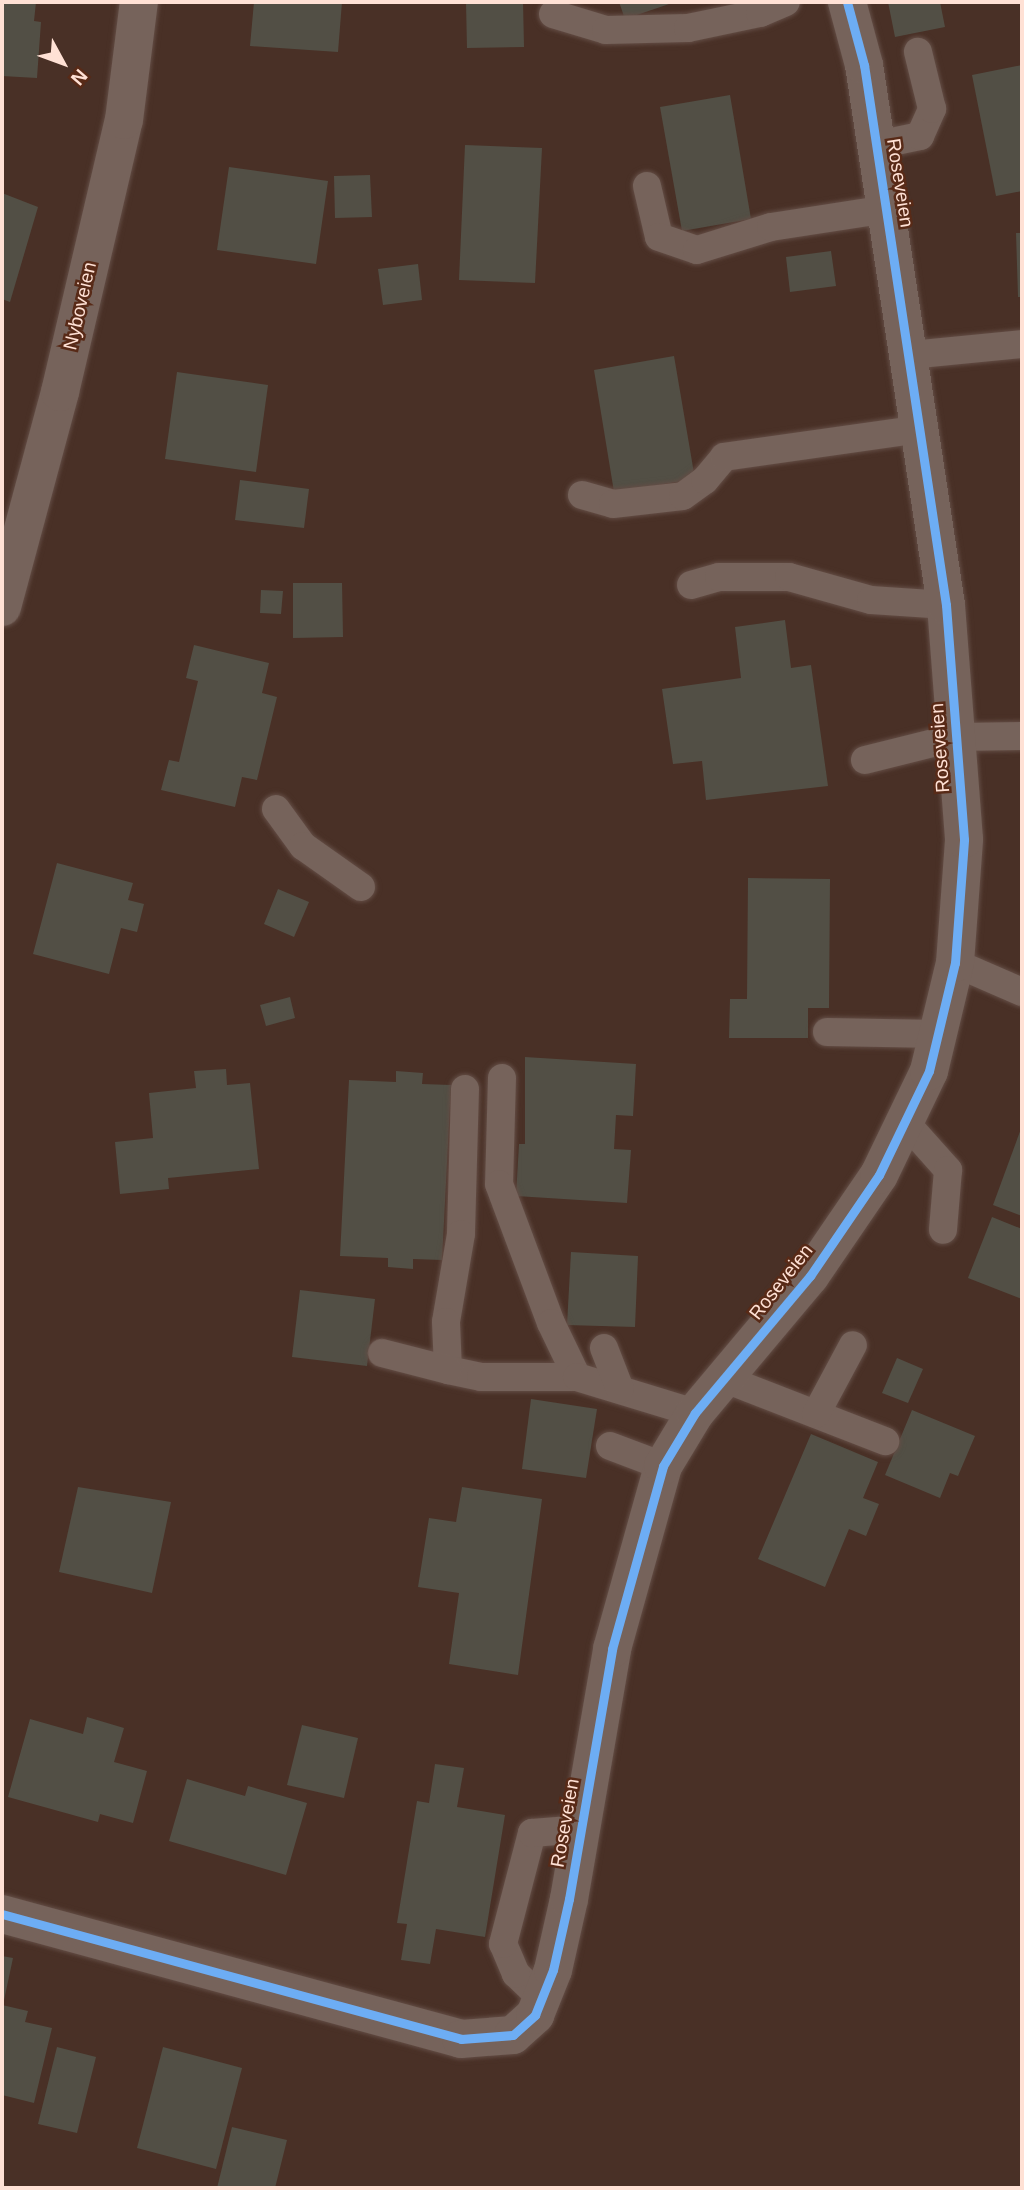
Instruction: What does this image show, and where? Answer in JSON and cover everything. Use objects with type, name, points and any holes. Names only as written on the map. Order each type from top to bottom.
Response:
[{"type":"street","name":"Nyboveien","points":[[2,607],[60,392],[124,120],[139,2]]},
{"type":"street","name":"Roseveien","points":[[2,1914],[461,2039],[513,2035],[530,2021],[541,1998],[553,1970],[582,1829],[612,1649],[663,1466],[695,1413],[810,1276],[879,1175],[907,1124],[939,1034],[955,964],[964,839],[946,605],[864,65],[847,2]]},
{"type":"lane","points":[[553,14],[606,30],[688,28],[760,13],[786,2]]},
{"type":"lane","points":[[877,145],[920,136],[932,109],[918,52]]},
{"type":"lane","points":[[648,186],[660,237],[697,250],[771,227],[887,209]]},
{"type":"lane","points":[[910,355],[1022,344]]},
{"type":"lane","points":[[582,495],[613,504],[682,496],[705,480],[724,457],[921,429]]},
{"type":"lane","points":[[691,584],[719,577],[789,577],[872,600],[946,605]]},
{"type":"lane","points":[[865,760],[957,737],[1022,736]]},
{"type":"lane","points":[[276,809],[303,846],[361,887]]},
{"type":"lane","points":[[955,964],[1022,992]]},
{"type":"lane","points":[[827,1032],[939,1034]]},
{"type":"lane","points":[[502,1078],[499,1184],[551,1323],[577,1377]]},
{"type":"lane","points":[[448,1370],[446,1322],[461,1234],[465,1089]]},
{"type":"lane","points":[[907,1124],[948,1170],[943,1230]]},
{"type":"lane","points":[[816,1414],[853,1345]]},
{"type":"lane","points":[[604,1348],[620,1389]]},
{"type":"lane","points":[[382,1353],[481,1377],[577,1377],[695,1413]]},
{"type":"lane","points":[[725,1379],[885,1441]]},
{"type":"lane","points":[[610,1446],[663,1466]]},
{"type":"lane","points":[[541,1998],[516,1973],[503,1944],[532,1833],[582,1829]]},
{"type":"building","points":[[2,2],[36,2],[34,21],[41,22],[37,78],[2,76]]},
{"type":"building","points":[[254,2],[342,2],[338,52],[250,46]]},
{"type":"building","points":[[466,2],[523,2],[524,47],[467,48]]},
{"type":"building","points":[[619,2],[675,2],[625,19]]},
{"type":"building","points":[[888,2],[940,2],[945,27],[895,37]]},
{"type":"building","points":[[1022,65],[1022,191],[996,196],[972,75]]},
{"type":"building","points":[[730,95],[751,219],[682,231],[660,107]]},
{"type":"building","points":[[465,145],[542,148],[535,283],[459,280]]},
{"type":"building","points":[[229,167],[328,181],[316,264],[217,250]]},
{"type":"building","points":[[370,175],[372,217],[335,218],[334,176]]},
{"type":"building","points":[[2,193],[38,207],[10,302],[2,299]]},
{"type":"building","points":[[1016,233],[1022,233],[1022,297],[1018,297]]},
{"type":"building","points":[[831,251],[836,286],[790,292],[786,257]]},
{"type":"building","points":[[418,264],[422,300],[383,305],[378,269]]},
{"type":"building","points":[[674,356],[695,479],[614,492],[594,370]]},
{"type":"building","points":[[177,372],[268,385],[256,472],[165,459]]},
{"type":"building","points":[[240,480],[309,489],[304,528],[235,520]]},
{"type":"building","points":[[293,583],[342,583],[343,637],[293,638]]},
{"type":"building","points":[[261,590],[283,591],[281,614],[260,613]]},
{"type":"building","points":[[785,620],[791,668],[811,665],[828,786],[706,800],[702,761],[673,764],[662,689],[741,678],[735,627]]},
{"type":"building","points":[[194,645],[269,663],[262,693],[277,697],[257,780],[242,777],[235,807],[161,790],[169,760],[179,762],[198,681],[186,678]]},
{"type":"building","points":[[57,863],[133,883],[128,900],[144,904],[137,932],[121,928],[109,974],[33,954]]},
{"type":"building","points":[[748,878],[830,879],[829,1008],[808,1008],[808,1038],[729,1038],[730,999],[747,999]]},
{"type":"building","points":[[278,889],[309,902],[294,937],[264,924]]},
{"type":"building","points":[[290,997],[295,1018],[266,1026],[260,1005]]},
{"type":"building","points":[[525,1057],[636,1064],[633,1116],[616,1115],[614,1149],[631,1150],[627,1203],[516,1196],[519,1144],[525,1144]]},
{"type":"building","points":[[226,1069],[227,1085],[250,1083],[259,1169],[168,1178],[169,1189],[120,1194],[115,1142],[153,1138],[149,1093],[196,1088],[194,1071]]},
{"type":"building","points":[[396,1071],[423,1073],[422,1084],[451,1085],[442,1260],[413,1259],[413,1269],[388,1267],[388,1258],[340,1256],[349,1080],[396,1082]]},
{"type":"building","points":[[1022,1126],[1022,1216],[993,1205]]},
{"type":"building","points":[[992,1217],[1022,1229],[1022,1299],[968,1278]]},
{"type":"building","points":[[571,1252],[638,1256],[635,1327],[567,1325]]},
{"type":"building","points":[[300,1290],[375,1299],[367,1366],[292,1357]]},
{"type":"building","points":[[897,1358],[923,1369],[908,1403],[882,1393]]},
{"type":"building","points":[[531,1399],[597,1409],[586,1478],[522,1469]]},
{"type":"building","points":[[912,1410],[975,1436],[958,1476],[950,1473],[940,1498],[885,1475]]},
{"type":"building","points":[[811,1434],[878,1462],[863,1498],[879,1504],[866,1536],[849,1529],[825,1587],[758,1559]]},
{"type":"building","points":[[78,1487],[171,1502],[152,1593],[59,1572]]},
{"type":"building","points":[[462,1487],[542,1499],[518,1675],[449,1664],[459,1593],[418,1587],[429,1518],[456,1522]]},
{"type":"building","points":[[87,1717],[124,1728],[114,1762],[147,1771],[133,1823],[100,1814],[98,1822],[8,1797],[30,1719],[83,1734]]},
{"type":"building","points":[[302,1725],[358,1738],[344,1798],[287,1785]]},
{"type":"building","points":[[435,1764],[464,1768],[457,1807],[505,1815],[485,1937],[436,1929],[430,1964],[401,1960],[407,1924],[397,1923],[417,1801],[429,1803]]},
{"type":"building","points":[[187,1779],[245,1796],[248,1786],[307,1803],[286,1875],[169,1841]]},
{"type":"building","points":[[2,1956],[13,1958],[3,2005],[2,2005]]},
{"type":"building","points":[[2,2005],[28,2011],[25,2022],[52,2028],[34,2103],[2,2095]]},
{"type":"building","points":[[57,2047],[96,2057],[77,2133],[38,2124]]},
{"type":"building","points":[[163,2047],[242,2068],[216,2169],[137,2148]]},
{"type":"building","points":[[232,2127],[287,2140],[275,2188],[217,2188]]},
{"type":"cycle path","points":[[2,1914],[461,2039],[513,2035],[535,2015],[553,1970],[569,1899],[612,1649],[663,1466],[695,1413],[810,1276],[879,1175],[929,1071],[955,963],[964,839],[946,605],[864,65],[847,2]]}]
